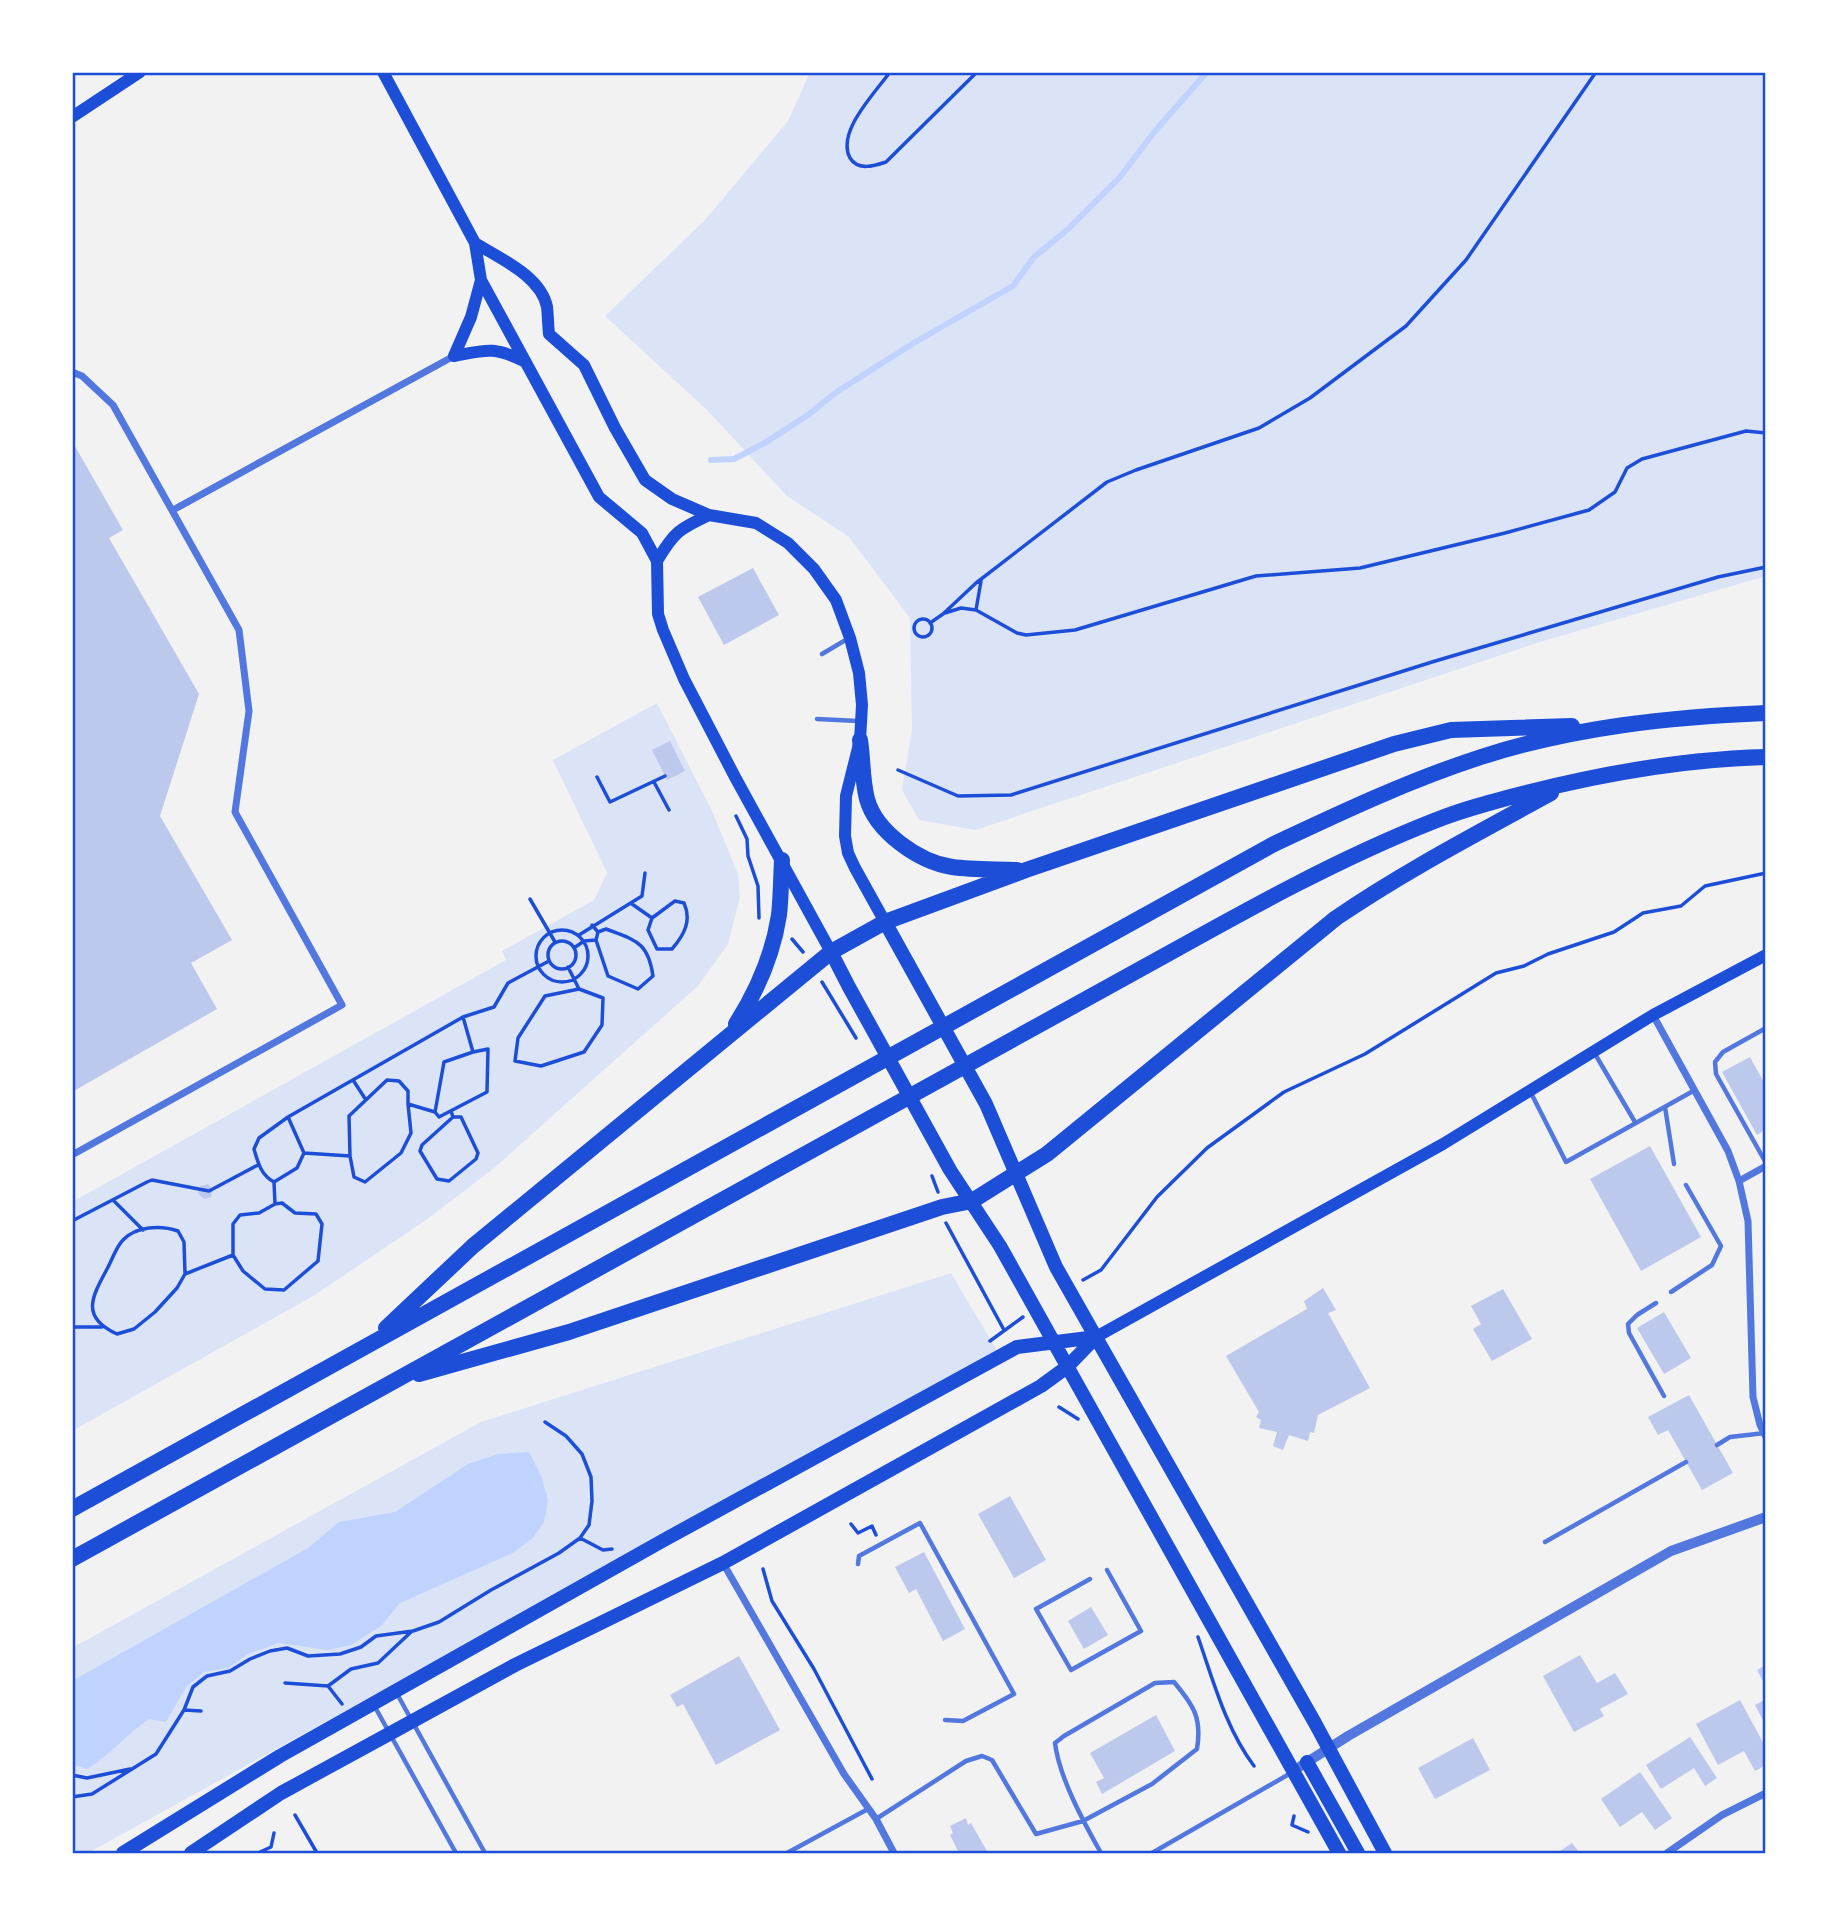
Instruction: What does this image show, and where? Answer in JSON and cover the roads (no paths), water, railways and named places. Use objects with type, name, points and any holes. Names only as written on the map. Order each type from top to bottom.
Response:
[{"type":"highway","points":[[368,1344],[473,1246],[729,1035],[831,952],[885,922],[1026,870],[1417,738],[1451,730],[1620,724],[1766,713]]},
{"type":"highway","points":[[72,1509],[1274,844],[1401,786],[1483,756],[1620,724]]},
{"type":"highway","points":[[860,740],[867,798],[881,826],[894,839],[912,852],[950,867],[1026,870]]},
{"type":"highway","points":[[72,1559],[1029,1029],[1292,886],[1366,849],[1437,820],[1573,781],[1651,766],[1714,758],[1766,757]]},
{"type":"highway","points":[[393,1381],[569,1332],[942,1207],[972,1201],[1046,1154],[1336,918],[1424,863],[1573,781]]},
{"type":"highway","points":[[729,1035],[754,996],[766,962],[779,916],[782,860]]},
{"type":"main road","points":[[383,72],[475,243],[481,280],[598,497],[642,533],[657,561],[658,614],[663,630],[710,728],[849,988],[944,1157],[1000,1246],[1054,1341],[1140,1501],[1339,1853]]},
{"type":"main road","points":[[72,117],[140,73]]},
{"type":"main road","points":[[475,243],[512,267],[541,291],[547,305],[549,334],[584,365],[615,428],[645,480],[672,499],[709,515],[756,523],[788,543],[814,569],[836,600],[859,673],[860,740],[846,796],[845,836],[848,853],[986,1104],[1041,1236],[1068,1288],[1385,1853]]},
{"type":"main road","points":[[454,356],[471,317],[481,280]]},
{"type":"main road","points":[[454,356],[487,349],[505,351],[525,361]]},
{"type":"main road","points":[[657,561],[670,538],[681,528],[709,515]]},
{"type":"main road","points":[[191,1853],[281,1793],[514,1665],[723,1563],[1041,1387],[1067,1367],[1096,1337],[1443,1144],[1653,1015],[1766,955]]},
{"type":"main road","points":[[123,1853],[280,1756],[373,1703],[1017,1347],[1096,1337]]},
{"type":"main road","points":[[1307,1762],[1357,1853]]},
{"type":"street","points":[[173,510],[454,356]]},
{"type":"street","points":[[72,372],[82,376],[113,405],[239,630],[249,711],[235,812],[342,1005],[72,1155]]},
{"type":"street","points":[[1653,1015],[1728,1151],[1739,1181],[1748,1221],[1753,1397],[1765,1435]]},
{"type":"street","points":[[1739,1181],[1766,1164]]},
{"type":"street","points":[[1294,1770],[1671,1551],[1766,1517]]},
{"type":"street","points":[[723,1563],[844,1774],[876,1819],[894,1853]]},
{"type":"street","points":[[1667,1853],[1723,1815],[1766,1793]]},
{"type":"lane","points":[[822,654],[850,638]]},
{"type":"lane","points":[[817,719],[861,721]]},
{"type":"lane","points":[[1766,1028],[1723,1052],[1714,1062],[1716,1074],[1766,1164]]},
{"type":"lane","points":[[1594,1052],[1635,1122]]},
{"type":"lane","points":[[1529,1091],[1566,1162],[1695,1090]]},
{"type":"lane","points":[[1665,1107],[1674,1164]]},
{"type":"lane","points":[[1671,1292],[1712,1265],[1721,1246],[1686,1185]]},
{"type":"lane","points":[[1656,1303],[1628,1324],[1629,1333],[1664,1396]]},
{"type":"lane","points":[[1717,1445],[1730,1437],[1765,1435]]},
{"type":"lane","points":[[1545,1542],[1686,1462]]},
{"type":"lane","points":[[858,1564],[859,1556],[920,1523],[1014,1693],[962,1721],[945,1720]]},
{"type":"lane","points":[[1090,1580],[1036,1609],[1071,1670],[1141,1631],[1107,1570]]},
{"type":"lane","points":[[876,1819],[966,1761],[982,1756],[992,1760],[1036,1834],[1083,1821],[1152,1784],[1197,1749],[1200,1728],[1192,1704],[1174,1682],[1155,1683],[1055,1743],[1057,1758],[1083,1821],[1101,1853]]},
{"type":"lane","points":[[396,1691],[485,1853]]},
{"type":"lane","points":[[373,1703],[456,1853]]},
{"type":"lane","points":[[1152,1853],[1294,1770]]},
{"type":"lane","points":[[787,1853],[868,1809]]},
{"type":"water","points":[[529,1452],[542,1478],[548,1501],[544,1522],[533,1538],[513,1553],[400,1603],[381,1626],[351,1645],[328,1650],[279,1643],[248,1654],[228,1668],[204,1672],[186,1687],[166,1722],[149,1719],[87,1769],[72,1764],[72,1681],[308,1548],[339,1522],[395,1512],[468,1464],[498,1454]]},
{"type":"waterway","points":[[711,460],[734,459],[763,444],[808,415],[838,391],[917,341],[1013,286],[1034,257],[1067,230],[1120,177],[1155,131],[1207,72]]}]
